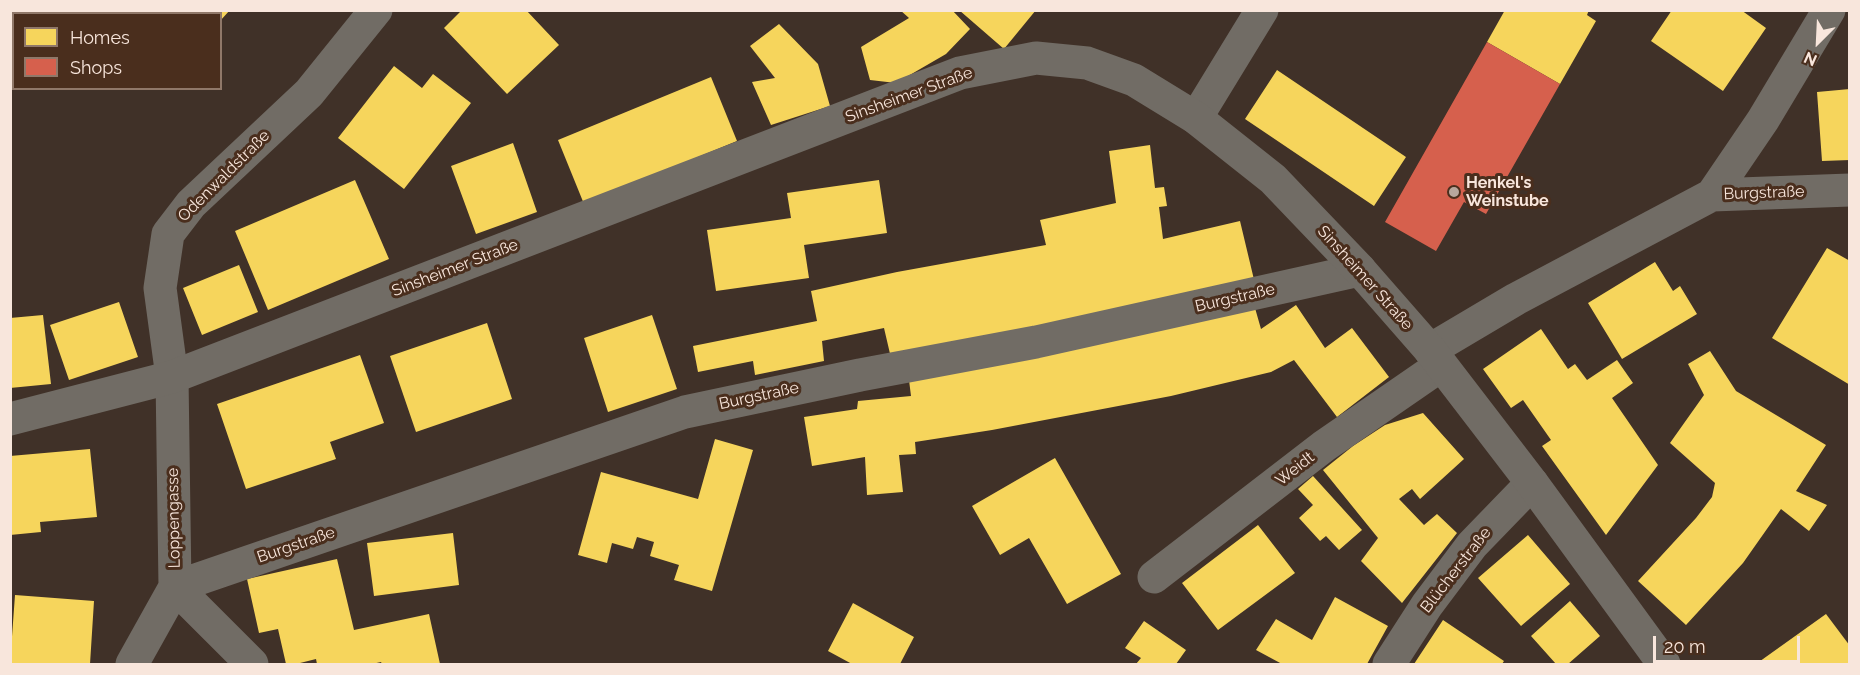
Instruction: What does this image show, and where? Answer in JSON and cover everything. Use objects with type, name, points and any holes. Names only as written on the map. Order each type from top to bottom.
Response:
[{"type":"street","name":"Odenwaldstraße","points":[[172,377],[160,288],[168,234],[191,204],[309,93],[376,10]]},
{"type":"street","points":[[1196,118],[1262,10]]},
{"type":"street","points":[[1712,195],[1762,120],[1829,10]]},
{"type":"street","name":"Sinsheimer Straße","points":[[10,419],[172,377],[960,73],[1036,58],[1087,63],[1134,80],[1196,118],[1274,179],[1360,270],[1435,358],[1532,483],[1664,664]]},
{"type":"street","name":"Burgstraße","points":[[1435,358],[1516,299],[1712,195],[1850,190]]},
{"type":"street","name":"Burgstraße","points":[[175,587],[685,412],[860,375],[1036,342],[1360,270]]},
{"type":"street","name":"Weidt","points":[[1154,577],[1435,358]]},
{"type":"street","name":"Loppengasse","points":[[172,377],[175,587],[252,664]]},
{"type":"street","name":"Blücherstraße","points":[[1389,664],[1427,605],[1472,545],[1532,483]]},
{"type":"street","points":[[132,664],[175,587]]},
{"type":"building: Homes","points":[[101,10],[230,10],[222,19],[222,12],[102,12]]},
{"type":"building: Homes","points":[[462,10],[526,10],[559,45],[507,94],[444,28]]},
{"type":"building: Homes","points":[[900,10],[952,10],[970,29],[946,54],[896,83],[870,80],[861,47],[909,18]]},
{"type":"building: Homes","points":[[959,10],[1036,10],[1004,49]]},
{"type":"building: Homes","points":[[1505,10],[1589,10],[1587,15],[1596,21],[1560,84],[1487,42]]},
{"type":"building: Homes","points":[[1672,10],[1741,10],[1766,28],[1723,91],[1651,41]]},
{"type":"building: Homes","points":[[779,24],[818,64],[830,106],[771,125],[752,82],[775,78],[750,46]]},
{"type":"building: Homes","points":[[394,66],[422,88],[433,74],[471,103],[404,189],[338,138]]},
{"type":"building: Homes","points":[[1277,70],[1406,157],[1374,206],[1245,119]]},
{"type":"building: Homes","points":[[711,77],[737,141],[584,204],[558,140]]},
{"type":"building: Homes","points":[[1850,89],[1850,160],[1822,161],[1817,92]]},
{"type":"building: Homes","points":[[513,143],[537,212],[476,234],[451,166]]},
{"type":"building: Homes","points":[[1150,145],[1155,188],[1164,187],[1167,206],[1159,207],[1163,239],[1240,221],[1256,288],[891,358],[884,328],[822,341],[824,361],[755,375],[753,361],[698,372],[693,346],[817,321],[811,291],[897,272],[1046,245],[1040,220],[1116,203],[1109,151]]},
{"type":"building: Homes","points":[[355,180],[389,259],[268,310],[235,231]]},
{"type":"building: Homes","points":[[879,180],[887,233],[804,245],[809,278],[716,291],[707,230],[791,218],[787,193]]},
{"type":"building: Homes","points":[[1827,248],[1850,261],[1850,385],[1772,338]]},
{"type":"building: Homes","points":[[1655,262],[1673,291],[1680,286],[1697,314],[1622,359],[1588,303]]},
{"type":"building: Homes","points":[[239,265],[258,312],[202,335],[183,288]]},
{"type":"building: Homes","points":[[119,302],[138,357],[69,380],[50,325]]},
{"type":"building: Homes","points":[[1296,305],[1325,348],[1352,328],[1389,377],[1337,417],[1294,360],[1271,372],[1171,396],[992,430],[915,442],[916,454],[899,455],[903,492],[867,495],[865,457],[812,466],[804,417],[857,409],[858,401],[911,396],[908,372],[1255,308],[1261,329]]},
{"type":"building: Homes","points":[[43,315],[51,384],[10,388],[10,318]]},
{"type":"building: Homes","points":[[652,315],[677,389],[608,412],[584,338]]},
{"type":"building: Homes","points":[[487,323],[512,399],[416,432],[390,356]]},
{"type":"building: Homes","points":[[1541,329],[1568,369],[1575,364],[1587,380],[1617,360],[1633,383],[1612,398],[1658,465],[1606,535],[1542,446],[1551,440],[1523,400],[1511,408],[1483,369]]},
{"type":"building: Homes","points":[[1710,351],[1736,391],[1826,445],[1796,491],[1827,505],[1809,531],[1781,509],[1743,563],[1686,625],[1638,581],[1696,518],[1712,497],[1715,483],[1670,443],[1704,395],[1688,364]]},
{"type":"building: Homes","points":[[360,355],[384,423],[330,442],[336,459],[246,489],[217,404]]},
{"type":"building: Homes","points":[[1423,413],[1464,459],[1420,499],[1412,489],[1399,499],[1424,525],[1437,514],[1457,533],[1402,603],[1361,561],[1378,538],[1323,470],[1353,446],[1385,425]]},
{"type":"building: Homes","points":[[715,439],[753,450],[712,591],[674,580],[679,565],[650,556],[654,542],[637,537],[633,549],[612,543],[607,563],[578,555],[601,472],[698,499]]},
{"type":"building: Homes","points":[[90,449],[97,517],[40,522],[41,532],[10,535],[10,456]]},
{"type":"building: Homes","points":[[1055,458],[1121,574],[1067,604],[1029,538],[1000,555],[972,506]]},
{"type":"building: Homes","points":[[1313,476],[1362,530],[1339,550],[1326,536],[1320,541],[1299,518],[1313,505],[1298,489]]},
{"type":"building: Homes","points":[[1258,525],[1295,573],[1218,630],[1182,583]]},
{"type":"building: Homes","points":[[453,533],[459,585],[374,596],[367,543]]},
{"type":"building: Homes","points":[[1528,535],[1570,584],[1521,626],[1478,578]]},
{"type":"building: Homes","points":[[337,559],[354,630],[429,614],[440,664],[382,664],[381,662],[317,664],[316,659],[286,664],[278,629],[259,633],[247,579]]},
{"type":"building: Homes","points":[[15,595],[94,601],[90,664],[10,664]]},
{"type":"building: Homes","points":[[1335,597],[1388,626],[1367,664],[1282,664],[1256,650],[1276,619],[1312,640]]},
{"type":"building: Homes","points":[[1570,601],[1600,636],[1568,664],[1556,664],[1531,636]]},
{"type":"building: Homes","points":[[853,603],[914,637],[900,664],[852,664],[828,651]]},
{"type":"building: Homes","points":[[1826,614],[1850,646],[1850,664],[1756,664]]},
{"type":"building: Homes","points":[[1443,620],[1504,661],[1502,664],[1414,664]]},
{"type":"building: Homes","points":[[1144,621],[1186,650],[1176,664],[1136,664],[1141,658],[1125,648]]},
{"type":"building: Shops","points":[[1487,42],[1560,84],[1486,214],[1464,202],[1436,251],[1385,222]]},
{"type":"place","name":"Henkel's Weinstube","points":[[1454,192]]}]
